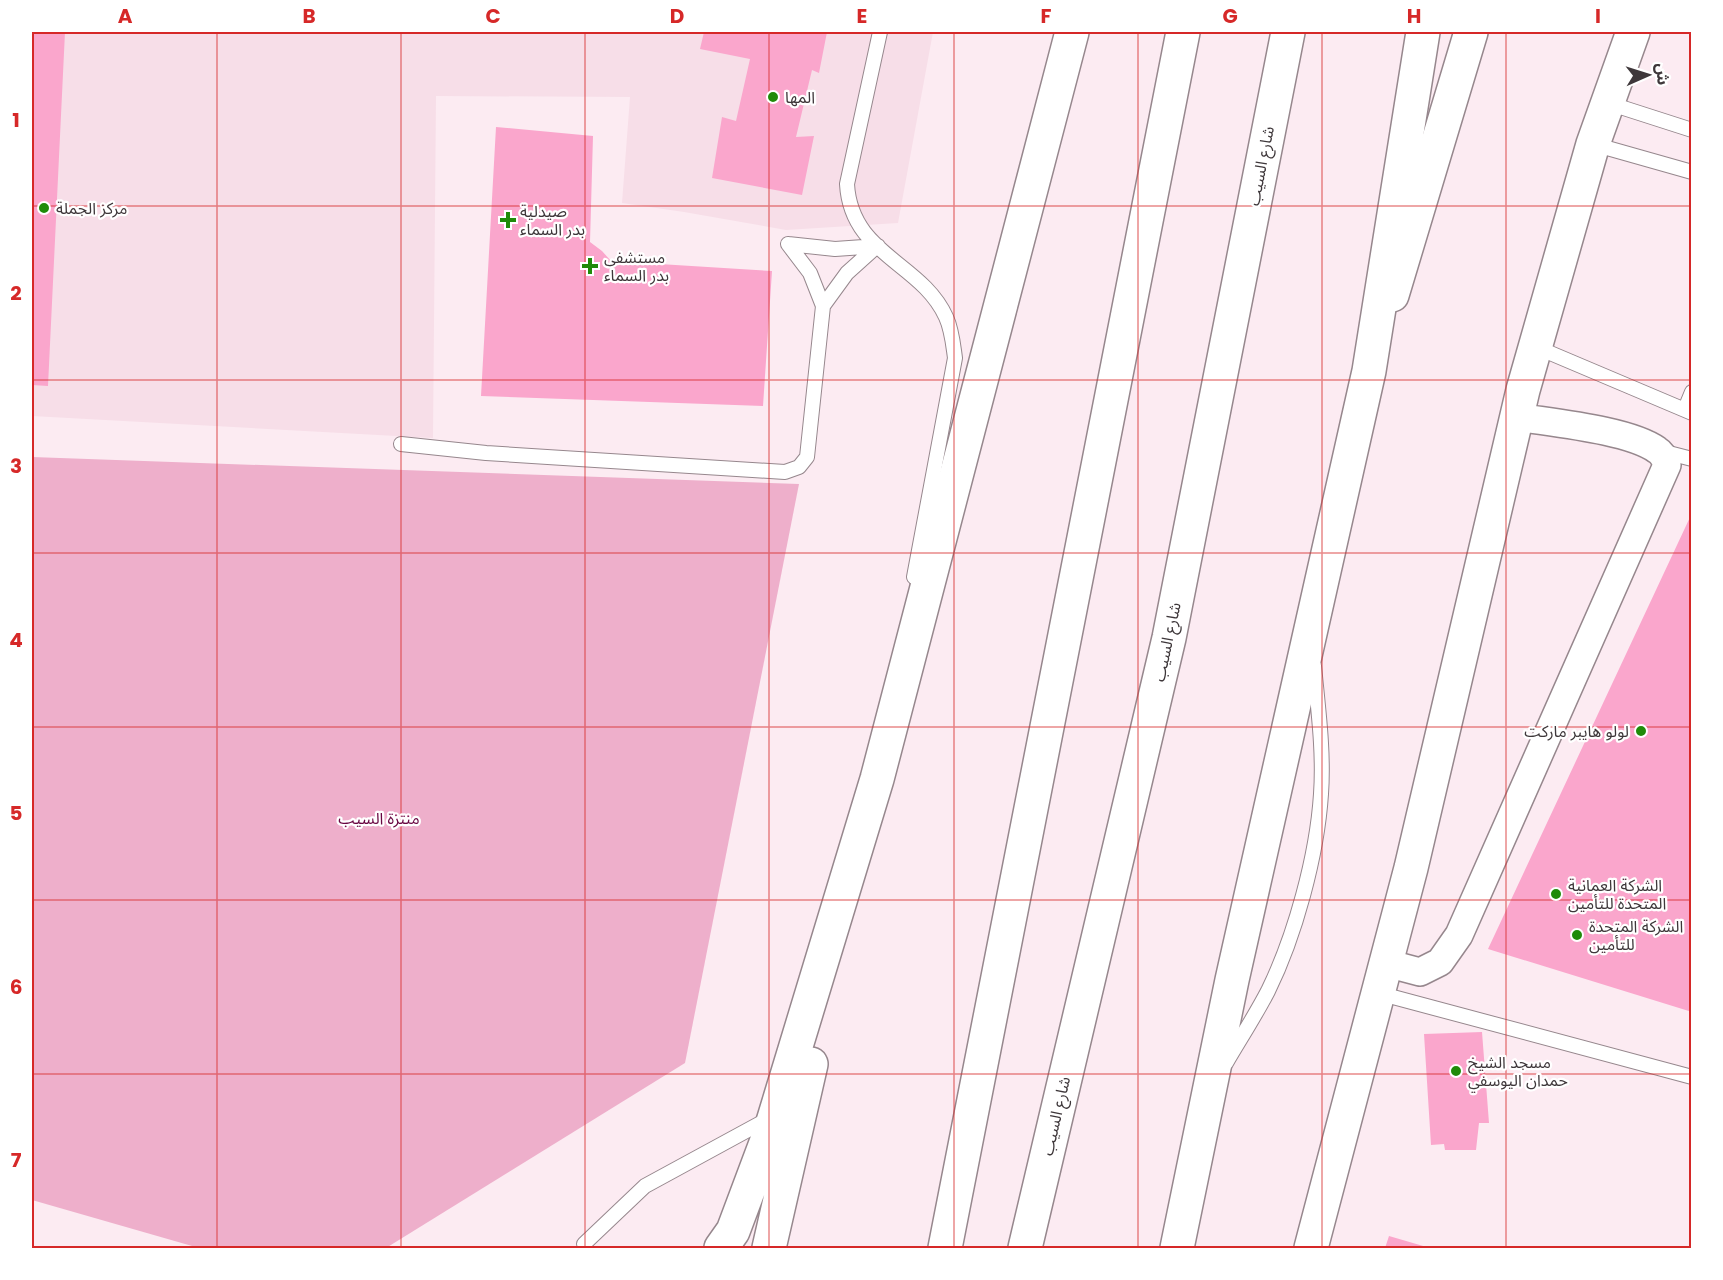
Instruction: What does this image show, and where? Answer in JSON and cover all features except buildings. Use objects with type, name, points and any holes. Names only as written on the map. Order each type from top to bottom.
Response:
[{"type":"main road","points":[[769,1248],[877,779],[1072,32]]},
{"type":"main road","points":[[945,1248],[1183,32]]},
{"type":"main road","name":"شارع السيب","points":[[1025,1248],[1169,638],[1288,32]]},
{"type":"main road","points":[[1177,1248],[1209,1093],[1369,371],[1423,32]]},
{"type":"main road","points":[[1369,371],[1471,32]]},
{"type":"main road","points":[[1311,1248],[1382,978],[1475,601],[1517,417],[1593,144],[1633,32]]},
{"type":"main road","points":[[721,1248],[733,1231],[775,1116],[877,779]]},
{"type":"street","points":[[1382,978],[1420,972],[1440,962],[1459,935],[1667,465],[1660,451],[1641,440],[1517,417]]},
{"type":"lane","points":[[877,779],[955,358],[946,317],[935,300],[859,228],[848,200],[847,184],[880,32]]},
{"type":"lane","points":[[1607,103],[1692,130]]},
{"type":"lane","points":[[1593,144],[1692,172]]},
{"type":"lane","points":[[401,444],[486,453],[785,472],[799,467],[807,457],[823,306],[810,273],[788,244],[835,249],[878,246]]},
{"type":"lane","points":[[823,306],[847,273],[878,246]]},
{"type":"lane","points":[[1536,347],[1688,411],[1692,392]]},
{"type":"lane","points":[[1660,451],[1692,459]]},
{"type":"lane","points":[[1209,1093],[1268,991],[1293,928],[1311,860],[1321,794],[1319,712],[1310,633]]},
{"type":"lane","points":[[1382,978],[1692,1077]]},
{"type":"lane","points":[[584,1244],[645,1186],[775,1116]]},
{"type":"shaded area","points":[[32,32],[933,32],[898,223],[786,230],[622,203],[630,97],[436,96],[433,438],[32,416]]},
{"type":"green space","name":"منتزة السيب","points":[[32,457],[799,484],[685,1063],[386,1248],[199,1248],[32,1200]]},
{"type":"place","name":"المها","points":[[773,97]]},
{"type":"place","name":"مركز الجملة","points":[[44,208]]},
{"type":"place","name":"صيدلية بدر السماء","points":[[508,220]]},
{"type":"place","name":"مستشفى بدر السماء","points":[[590,266]]},
{"type":"place","name":"لولو هايبر ماركت","points":[[1641,731]]},
{"type":"place","name":"الشركة العمانية المتحدة للتأمين","points":[[1556,894]]},
{"type":"place","name":"الشركة المتحدة للتأمين","points":[[1577,935]]},
{"type":"place","name":"مسجد الشيخ حمدان اليوسفي","points":[[1456,1071]]}]
